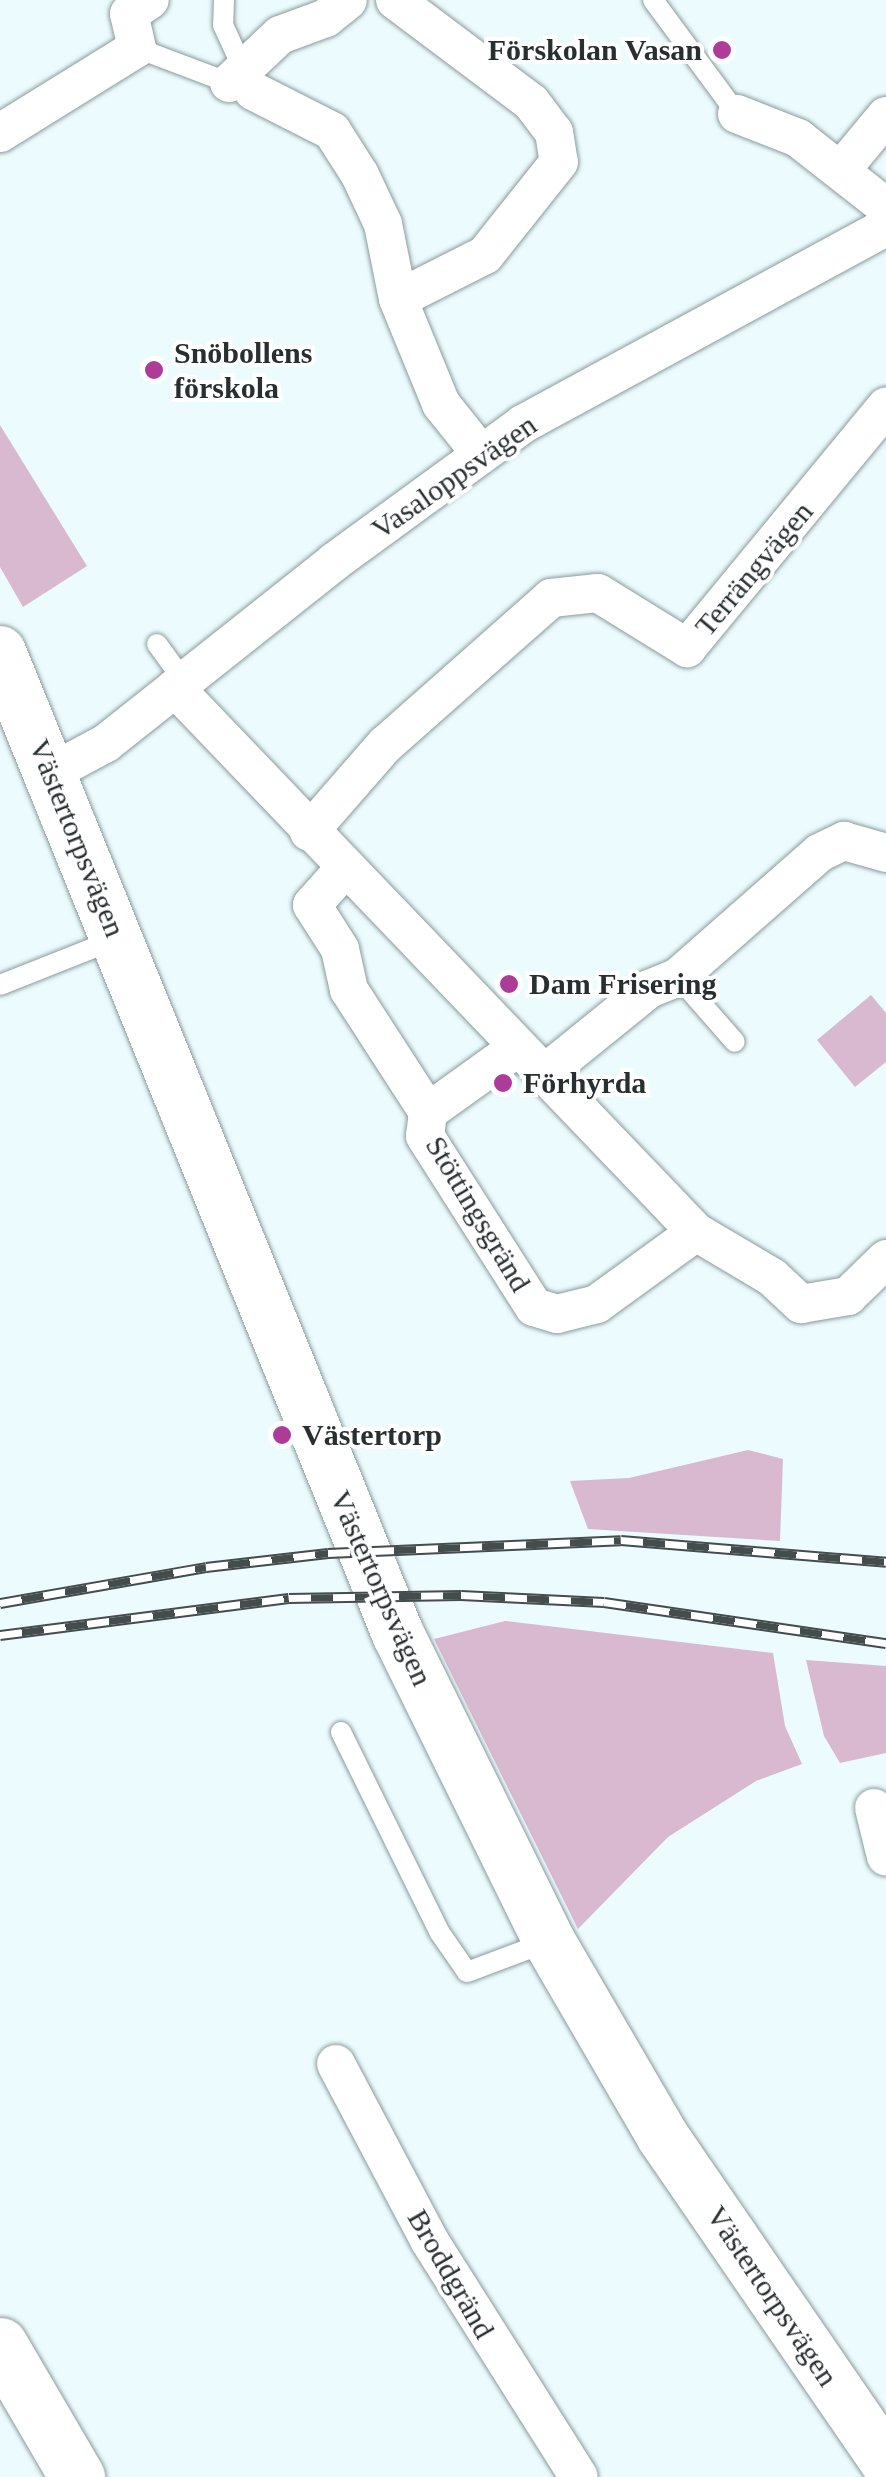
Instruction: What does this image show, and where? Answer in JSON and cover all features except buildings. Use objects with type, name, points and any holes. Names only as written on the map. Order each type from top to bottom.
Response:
[{"type":"highway","points":[[0,2345],[77,2477]]},
{"type":"street","points":[[0,133],[137,48],[128,14],[150,0]]},
{"type":"street","points":[[348,0],[326,18],[280,36],[241,80],[332,132],[382,224],[398,299],[442,404],[481,454]]},
{"type":"street","points":[[395,0],[531,102],[554,132],[559,162],[485,255],[398,299]]},
{"type":"street","points":[[737,114],[798,138],[886,208]]},
{"type":"street","points":[[842,170],[886,116]]},
{"type":"street","name":"Vasaloppsvägen","points":[[52,772],[106,743],[481,454],[684,334],[886,228]]},
{"type":"street","name":"Terrängvägen","points":[[309,832],[385,745],[551,598],[598,593],[687,648],[886,408]]},
{"type":"street","name":"Västertorpsvägen","points":[[0,652],[52,772],[374,1578],[549,1941],[663,2136],[886,2462]]},
{"type":"street","points":[[180,684],[309,832],[696,1232],[772,1276],[801,1304],[848,1296],[886,1259]]},
{"type":"street","points":[[544,1074],[649,988],[678,977],[819,853],[844,840],[885,853]]},
{"type":"street","name":"Stöttingsgränd","points":[[346,867],[312,905],[340,948],[349,990],[428,1112],[424,1136],[534,1307],[557,1314],[597,1304],[696,1232]]},
{"type":"street","name":"Stöttingsgränd","points":[[428,1112],[517,1048]]},
{"type":"street","points":[[874,1808],[886,1857]]},
{"type":"street","name":"Broddgränd","points":[[336,2064],[428,2240],[579,2477]]},
{"type":"lane","points":[[224,0],[222,25],[241,80]]},
{"type":"lane","points":[[653,0],[737,114]]},
{"type":"lane","points":[[137,48],[241,80]]},
{"type":"lane","points":[[157,644],[180,684]]},
{"type":"lane","points":[[0,984],[118,939]]},
{"type":"lane","points":[[678,977],[735,1042]]},
{"type":"lane","points":[[342,1732],[440,1933],[467,1972],[549,1941]]},
{"type":"shaded area","points":[[0,425],[87,566],[23,607],[0,567]]},
{"type":"shaded area","points":[[871,995],[886,1013],[886,1062],[855,1087],[817,1040]]},
{"type":"shaded area","points":[[748,1450],[783,1459],[780,1541],[588,1529],[570,1481],[629,1478]]},
{"type":"shaded area","points":[[505,1621],[773,1653],[785,1726],[802,1764],[756,1781],[668,1837],[578,1929],[434,1639]]},
{"type":"shaded area","points":[[806,1660],[886,1666],[886,1753],[840,1763],[824,1736]]},
{"type":"railway","points":[[0,1603],[206,1567],[328,1553],[621,1540],[886,1562]]},
{"type":"railway","points":[[0,1635],[289,1598],[461,1595],[604,1602],[886,1643]]},
{"type":"place","name":"Förskolan Vasan","points":[[722,50]]},
{"type":"place","name":"Snöbollens förskola","points":[[154,370]]},
{"type":"place","name":"Dam Frisering","points":[[509,984]]},
{"type":"place","name":"Förhyrda","points":[[503,1083]]},
{"type":"place","name":"Västertorp","points":[[282,1435]]}]
